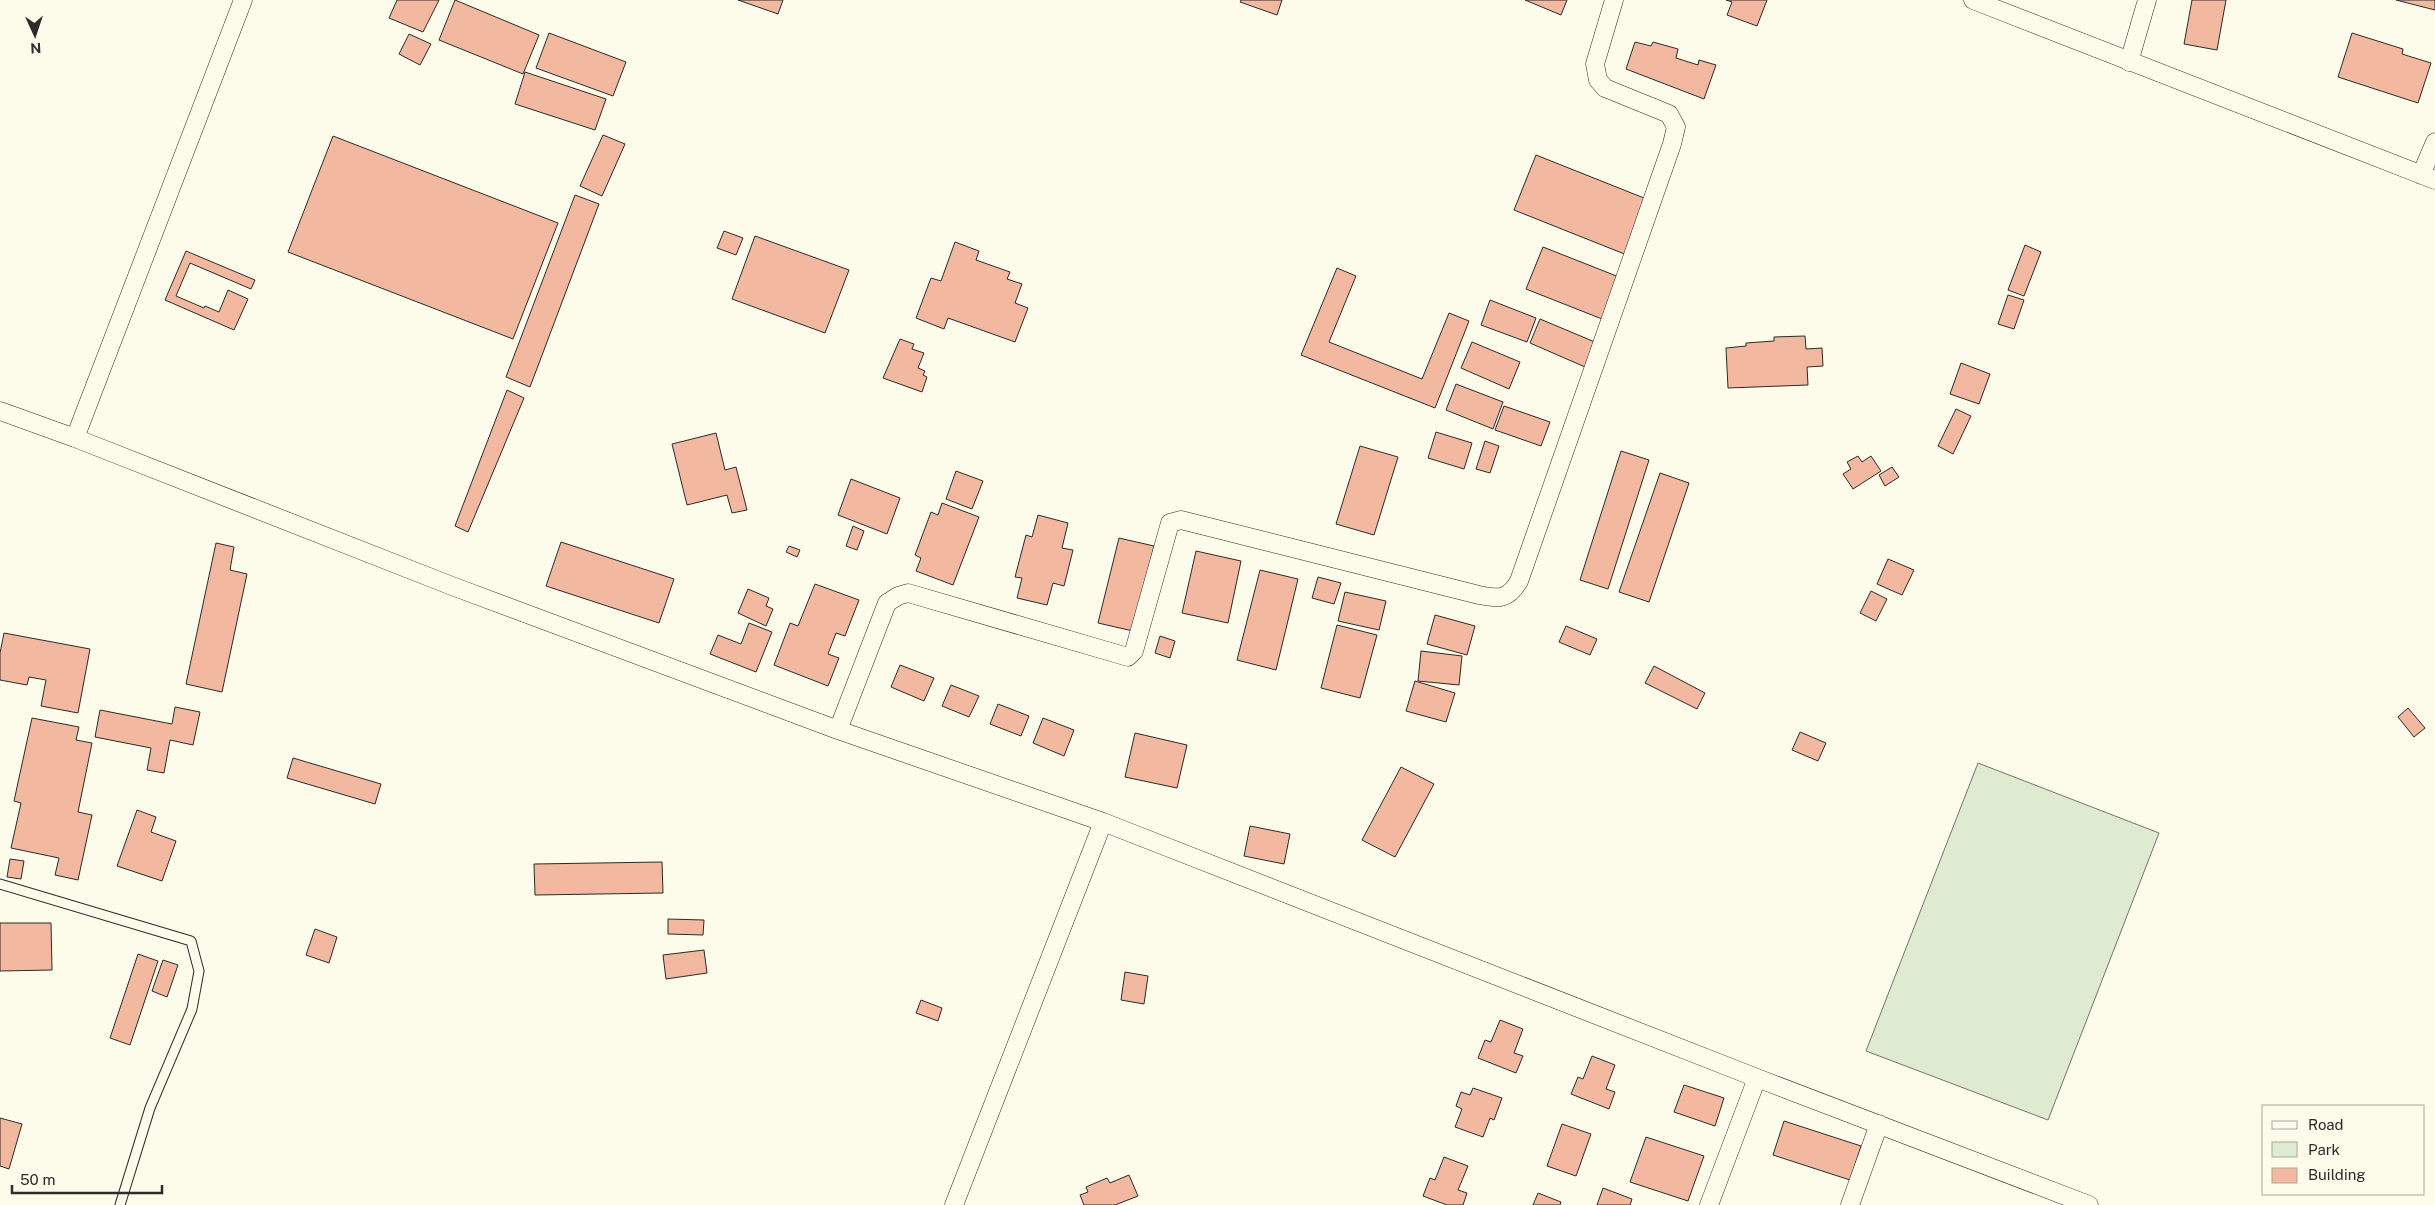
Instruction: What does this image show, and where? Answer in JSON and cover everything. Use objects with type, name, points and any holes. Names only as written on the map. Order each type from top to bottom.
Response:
[{"type":"street","points":[[75,438],[242,0]]},
{"type":"street","points":[[838,730],[887,603],[898,596],[908,594],[1128,657],[1134,651],[1170,523],[1181,520],[1479,595],[1498,598],[1513,592],[1523,572],[1672,144],[1676,127],[1669,114],[1605,88],[1598,80],[1595,64],[1614,0]]},
{"type":"street","points":[[1973,0],[2428,177],[2435,142]]},
{"type":"street","points":[[2129,62],[2147,0]]},
{"type":"street","points":[[0,410],[452,586],[838,730],[1104,822],[1757,1078],[2089,1205]]},
{"type":"street","points":[[954,1205],[1104,822]]},
{"type":"street","points":[[1709,1205],[1757,1078]]},
{"type":"street","points":[[1850,1205],[1879,1124]]},
{"type":"lane","points":[[0,884],[191,941],[199,971],[192,1008],[150,1108],[120,1205]]},
{"type":"green space","points":[[1978,763],[2159,833],[2048,1120],[1866,1051]]},
{"type":"building","points":[[397,0],[439,0],[423,32],[389,18]]},
{"type":"building","points":[[455,0],[539,35],[523,74],[439,40]]},
{"type":"building","points":[[738,0],[783,0],[778,14]]},
{"type":"building","points":[[1241,0],[1282,0],[1277,15],[1240,2]]},
{"type":"building","points":[[1525,0],[1567,0],[1561,15]]},
{"type":"building","points":[[1726,0],[1767,0],[1757,26],[1727,15],[1732,2]]},
{"type":"building","points":[[2192,0],[2226,0],[2217,50],[2184,44]]},
{"type":"building","points":[[2396,0],[2435,0],[2435,10]]},
{"type":"building","points":[[549,33],[626,62],[613,96],[536,68]]},
{"type":"building","points":[[2352,33],[2403,49],[2402,54],[2431,63],[2418,103],[2338,77]]},
{"type":"building","points":[[409,34],[431,44],[420,65],[399,54]]},
{"type":"building","points":[[1635,42],[1651,46],[1653,42],[1678,49],[1676,58],[1698,65],[1699,60],[1716,65],[1704,99],[1626,69]]},
{"type":"building","points":[[525,72],[606,99],[595,130],[515,104]]},
{"type":"building","points":[[603,135],[625,144],[602,196],[580,186]]},
{"type":"building","points":[[333,136],[558,223],[513,339],[288,252]]},
{"type":"building","points":[[1536,155],[1649,200],[1627,255],[1514,210]]},
{"type":"building","points":[[575,195],[599,204],[530,387],[506,377]]},
{"type":"building","points":[[724,231],[743,238],[736,255],[717,248]]},
{"type":"building","points":[[755,236],[849,270],[825,333],[732,299]]},
{"type":"building","points":[[955,242],[979,251],[976,260],[1010,272],[1007,279],[1022,284],[1015,303],[1028,308],[1015,342],[948,318],[944,329],[916,318],[931,278],[941,281]]},
{"type":"building","points":[[2025,245],[2041,252],[2024,296],[2008,290]]},
{"type":"building","points":[[1543,247],[1619,277],[1602,319],[1526,289]]},
{"type":"building","points":[[186,251],[255,280],[251,289],[190,263],[176,296],[219,312],[228,290],[248,299],[234,330],[165,300]]},
{"type":"building","points":[[1337,268],[1356,276],[1329,342],[1422,379],[1449,313],[1469,321],[1435,408],[1301,355]]},
{"type":"building","points":[[2008,295],[2024,300],[2014,329],[1998,324]]},
{"type":"building","points":[[1490,300],[1536,318],[1527,342],[1481,325]]},
{"type":"building","points":[[1540,319],[1602,345],[1592,370],[1530,343]]},
{"type":"building","points":[[1805,336],[1806,349],[1822,348],[1823,366],[1807,367],[1808,385],[1728,388],[1726,348],[1746,346],[1746,343],[1774,341],[1774,337]]},
{"type":"building","points":[[900,339],[914,344],[912,349],[924,353],[918,368],[925,371],[923,375],[927,377],[922,392],[883,378]]},
{"type":"building","points":[[1472,342],[1520,362],[1509,389],[1461,368]]},
{"type":"building","points":[[1961,363],[1990,374],[1979,404],[1950,394]]},
{"type":"building","points":[[1456,384],[1503,402],[1493,429],[1446,410]]},
{"type":"building","points":[[507,390],[524,398],[468,532],[455,526]]},
{"type":"building","points":[[1504,406],[1550,422],[1541,446],[1495,430]]},
{"type":"building","points":[[1956,409],[1971,416],[1953,454],[1938,446]]},
{"type":"building","points":[[1436,432],[1472,443],[1464,469],[1428,458]]},
{"type":"building","points":[[716,433],[725,470],[736,467],[747,510],[732,513],[727,495],[687,505],[672,444]]},
{"type":"building","points":[[1485,441],[1499,446],[1490,473],[1476,469]]},
{"type":"building","points":[[1360,446],[1398,457],[1374,535],[1336,524]]},
{"type":"building","points":[[1621,451],[1649,460],[1608,589],[1580,580]]},
{"type":"building","points":[[1858,456],[1862,462],[1871,456],[1881,471],[1853,489],[1843,474],[1851,469],[1847,462]]},
{"type":"building","points":[[1892,467],[1899,477],[1885,486],[1879,475]]},
{"type":"building","points":[[956,471],[983,481],[972,509],[946,499]]},
{"type":"building","points":[[1660,473],[1689,483],[1649,602],[1619,592]]},
{"type":"building","points":[[851,479],[900,498],[887,534],[838,515]]},
{"type":"building","points":[[942,503],[979,517],[953,585],[916,571],[921,558],[915,555],[931,512],[938,515]]},
{"type":"building","points":[[1038,515],[1068,523],[1062,548],[1073,550],[1064,586],[1053,583],[1047,605],[1017,598],[1022,578],[1015,577],[1026,535],[1032,537]]},
{"type":"building","points":[[853,526],[864,531],[857,550],[846,546]]},
{"type":"building","points":[[1119,538],[1154,546],[1133,631],[1098,623]]},
{"type":"building","points":[[561,542],[674,579],[659,623],[546,586]]},
{"type":"building","points":[[216,543],[234,547],[230,570],[247,574],[222,692],[186,684]]},
{"type":"building","points":[[789,546],[800,550],[797,557],[786,552]]},
{"type":"building","points":[[1196,551],[1241,561],[1228,623],[1182,613]]},
{"type":"building","points":[[1888,559],[1914,570],[1902,595],[1877,584]]},
{"type":"building","points":[[1260,570],[1298,579],[1276,670],[1237,660]]},
{"type":"building","points":[[1318,577],[1341,583],[1334,604],[1312,598]]},
{"type":"building","points":[[815,584],[859,600],[845,636],[836,633],[828,654],[839,658],[828,686],[774,665],[790,623],[798,626]]},
{"type":"building","points":[[748,589],[769,598],[766,606],[773,609],[766,626],[738,613]]},
{"type":"building","points":[[1871,591],[1887,599],[1876,621],[1860,613]]},
{"type":"building","points":[[1345,592],[1386,601],[1379,630],[1338,621]]},
{"type":"building","points":[[1435,615],[1475,626],[1467,655],[1427,644]]},
{"type":"building","points":[[749,623],[772,632],[756,672],[710,654],[718,635],[741,644]]},
{"type":"building","points":[[1337,625],[1377,635],[1360,698],[1321,688]]},
{"type":"building","points":[[1566,626],[1597,639],[1590,655],[1559,642]]},
{"type":"building","points":[[4,633],[90,649],[78,713],[41,706],[46,680],[29,677],[27,685],[0,680],[0,653]]},
{"type":"building","points":[[1160,636],[1175,641],[1170,658],[1155,653]]},
{"type":"building","points":[[1421,651],[1462,656],[1459,685],[1418,681]]},
{"type":"building","points":[[900,665],[934,678],[924,701],[891,687]]},
{"type":"building","points":[[1654,666],[1705,693],[1697,709],[1645,683]]},
{"type":"building","points":[[1415,681],[1455,693],[1446,722],[1406,711]]},
{"type":"building","points":[[951,685],[979,696],[969,717],[942,706]]},
{"type":"building","points":[[998,704],[1029,716],[1021,736],[990,724]]},
{"type":"building","points":[[175,707],[200,712],[193,745],[170,740],[164,773],[147,770],[151,748],[95,737],[100,710],[172,724]]},
{"type":"building","points":[[2408,708],[2425,728],[2414,737],[2398,717]]},
{"type":"building","points":[[32,718],[79,727],[76,740],[92,743],[78,812],[92,815],[78,880],[55,875],[59,858],[11,848],[21,803],[14,801]]},
{"type":"building","points":[[1043,718],[1074,730],[1064,756],[1033,743]]},
{"type":"building","points":[[1800,732],[1826,743],[1818,761],[1792,750]]},
{"type":"building","points":[[1135,733],[1187,745],[1177,788],[1125,777]]},
{"type":"building","points":[[293,758],[381,784],[375,804],[287,778]]},
{"type":"building","points":[[1401,767],[1434,784],[1395,857],[1362,840]]},
{"type":"building","points":[[137,810],[156,817],[151,832],[176,841],[162,881],[117,866]]},
{"type":"building","points":[[1250,826],[1290,834],[1284,864],[1244,856]]},
{"type":"building","points":[[10,859],[24,861],[21,879],[7,877]]},
{"type":"building","points":[[662,862],[663,893],[535,895],[534,864]]},
{"type":"building","points":[[668,919],[704,920],[703,935],[668,934]]},
{"type":"building","points":[[0,923],[51,923],[52,970],[0,971]]},
{"type":"building","points":[[315,929],[337,937],[329,963],[306,955]]},
{"type":"building","points":[[704,950],[707,973],[666,979],[663,955]]},
{"type":"building","points":[[138,954],[158,961],[130,1045],[110,1038]]},
{"type":"building","points":[[163,960],[178,965],[167,997],[152,991]]},
{"type":"building","points":[[1125,972],[1148,976],[1144,1004],[1121,1000]]},
{"type":"building","points":[[921,1000],[942,1008],[938,1021],[916,1013]]},
{"type":"building","points":[[1500,1020],[1523,1029],[1514,1053],[1523,1056],[1516,1073],[1478,1058],[1485,1040],[1491,1042]]},
{"type":"building","points":[[1592,1056],[1615,1065],[1606,1089],[1615,1092],[1609,1109],[1571,1094],[1578,1077],[1583,1079]]},
{"type":"building","points":[[1684,1085],[1724,1098],[1715,1126],[1674,1112]]},
{"type":"building","points":[[1473,1088],[1502,1098],[1494,1120],[1490,1118],[1483,1137],[1455,1127],[1462,1109],[1456,1106],[1461,1092],[1470,1095]]},
{"type":"building","points":[[0,1118],[22,1124],[9,1169],[0,1166]]},
{"type":"building","points":[[1784,1121],[1861,1146],[1850,1180],[1773,1155]]},
{"type":"building","points":[[1562,1124],[1591,1134],[1576,1176],[1547,1166]]},
{"type":"building","points":[[1646,1137],[1704,1156],[1688,1201],[1630,1182]]},
{"type":"building","points":[[1444,1157],[1468,1166],[1458,1190],[1467,1193],[1463,1205],[1447,1205],[1423,1196],[1430,1178],[1435,1180]]},
{"type":"building","points":[[1129,1175],[1138,1196],[1115,1205],[1084,1205],[1080,1195],[1088,1192],[1086,1187],[1107,1178],[1110,1183]]},
{"type":"building","points":[[1603,1188],[1632,1199],[1630,1205],[1597,1205]]},
{"type":"building","points":[[1538,1193],[1561,1202],[1560,1205],[1533,1205]]}]
